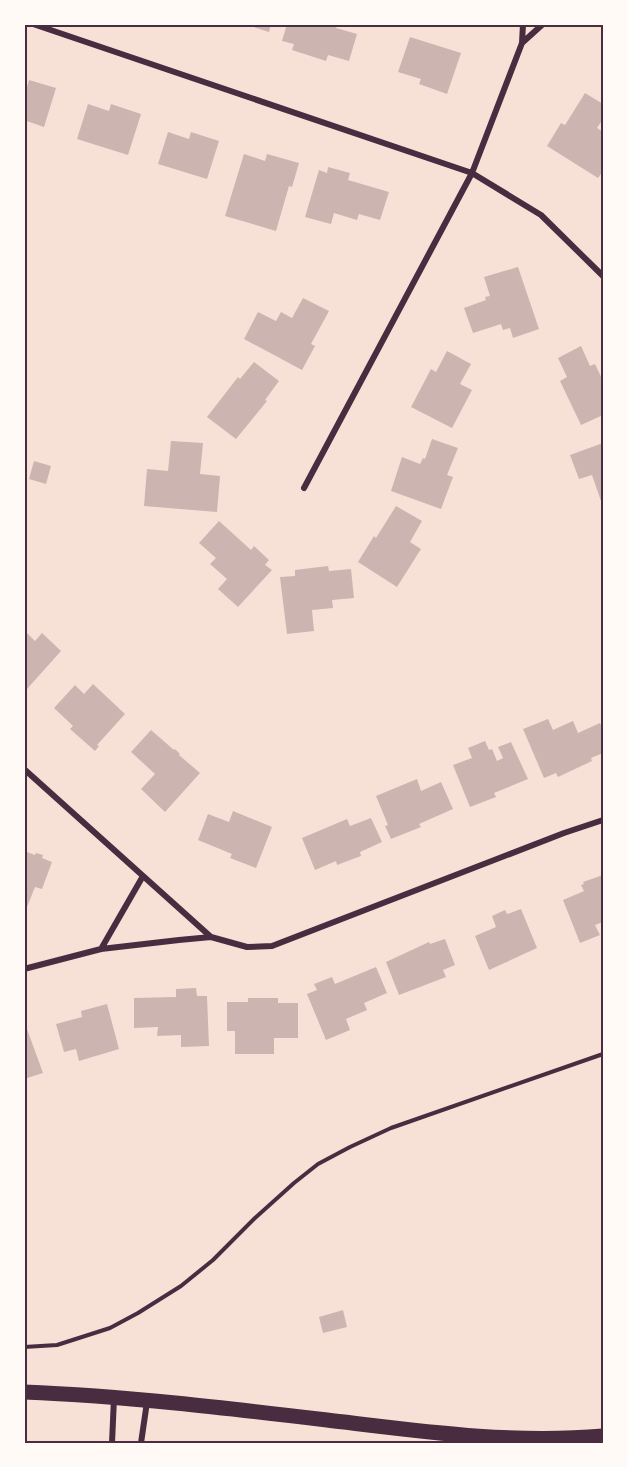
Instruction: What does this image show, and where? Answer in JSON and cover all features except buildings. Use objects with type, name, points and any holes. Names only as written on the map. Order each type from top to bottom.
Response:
[{"type":"main road","points":[[24,1392],[148,1400],[501,1439],[566,1439],[603,1436]]},
{"type":"street","points":[[33,24],[472,173],[541,215],[603,276]]},
{"type":"street","points":[[304,488],[472,173],[522,43],[523,24]]},
{"type":"street","points":[[522,43],[543,24]]},
{"type":"street","points":[[24,769],[211,937]]},
{"type":"street","points":[[24,969],[101,949],[211,937],[247,947],[273,946],[603,820]]},
{"type":"street","points":[[101,949],[143,876]]},
{"type":"street","points":[[112,1443],[114,1398]]},
{"type":"street","points":[[141,1443],[148,1400]]},
{"type":"path","points":[[24,1347],[57,1345],[110,1328],[181,1286],[213,1260],[294,1183],[318,1164],[350,1147],[391,1128],[603,1054]]}]
